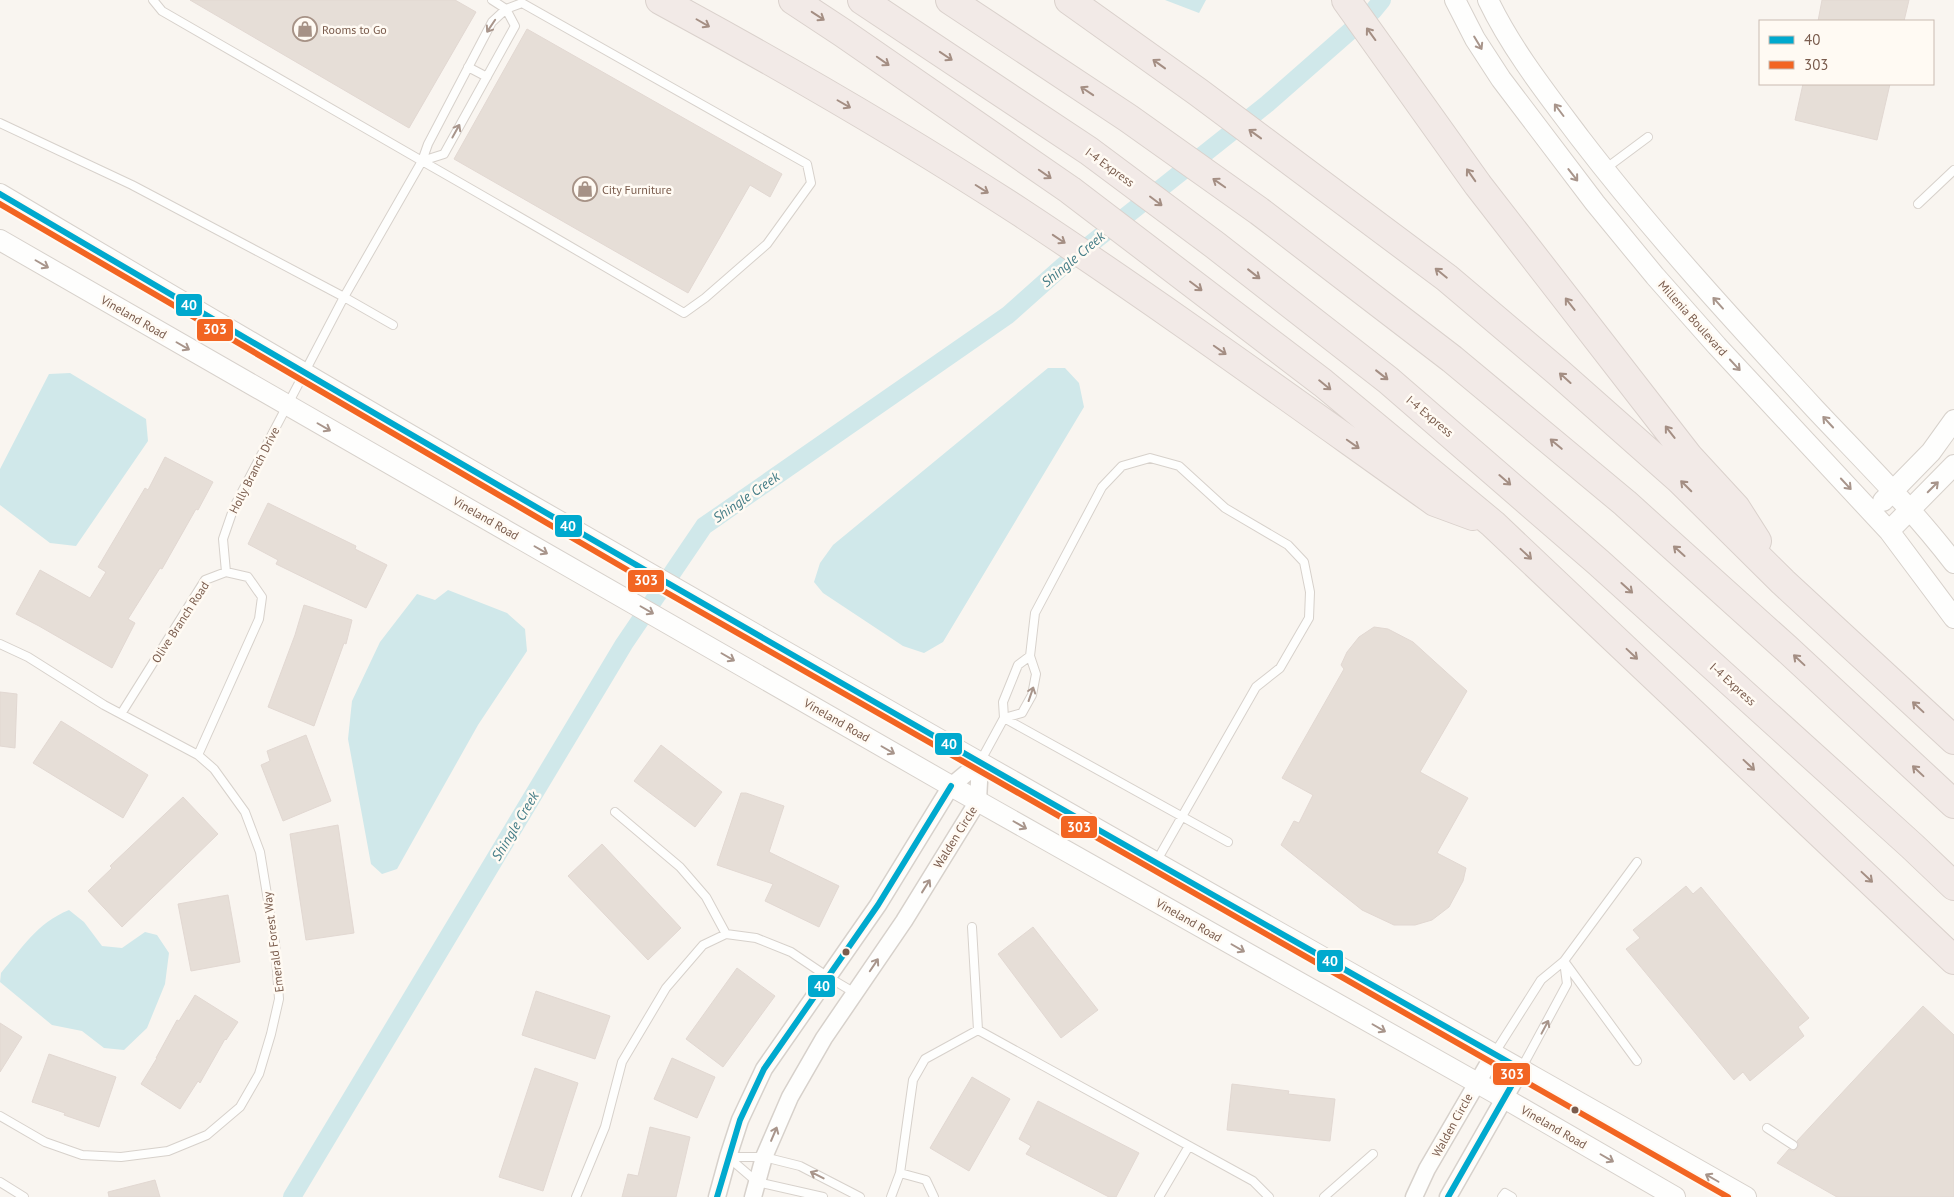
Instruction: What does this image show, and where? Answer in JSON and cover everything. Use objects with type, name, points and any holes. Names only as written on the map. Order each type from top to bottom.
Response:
[{"type":"highway","points":[[660,0],[866,117],[1018,212],[1137,292],[1435,502],[1493,524]]},
{"type":"highway","points":[[793,0],[1070,190],[1324,383],[1493,524],[1954,960]]},
{"type":"highway","name":"I-4 Express","points":[[862,0],[1089,151],[1215,245],[1388,380],[1497,472],[1613,575],[1954,886]]},
{"type":"highway","points":[[950,0],[1128,118],[1259,211],[1452,359],[1625,503],[1786,648],[1954,804]]},
{"type":"highway","points":[[1069,0],[1198,92],[1431,265],[1558,372],[1680,480],[1783,582],[1954,740]]},
{"type":"highway","points":[[1346,0],[1478,185],[1689,457],[1736,508],[1783,582]]},
{"type":"street","name":"Millenia Boulevard","points":[[1455,0],[1475,39],[1501,79],[1595,204],[1717,346],[1872,512],[1954,618]]},
{"type":"street","points":[[1488,0],[1501,26],[1523,59],[1605,169],[1713,298],[1910,510],[1954,563]]},
{"type":"street","points":[[0,194],[303,374],[622,558],[1746,1197]]},
{"type":"street","name":"Vineland Road","points":[[0,240],[287,406],[686,632],[951,786],[1475,1084],[1504,1098],[1675,1197]]},
{"type":"street","points":[[1872,512],[1931,452],[1954,420]]},
{"type":"street","points":[[1889,532],[1954,465]]},
{"type":"street","points":[[718,1197],[740,1120],[764,1069],[878,906],[951,786],[980,762]]},
{"type":"street","name":"Walden Circle","points":[[755,1189],[764,1158],[790,1097],[824,1038],[904,921],[978,800],[980,762]]},
{"type":"street","name":"Walden Circle","points":[[1414,1197],[1427,1169],[1494,1054]]},
{"type":"street","points":[[1448,1197],[1521,1069]]},
{"type":"lane","points":[[153,0],[162,12],[513,214],[553,235],[684,313],[705,298],[768,244],[811,183],[807,164],[522,3],[506,9]]},
{"type":"lane","points":[[422,162],[444,154],[515,26],[506,9],[492,0]]},
{"type":"lane","name":"Holly Branch Drive","points":[[226,572],[224,539],[234,506],[344,297],[422,162],[428,144],[492,22],[506,9]]},
{"type":"lane","points":[[468,67],[487,77]]},
{"type":"lane","points":[[0,123],[132,184],[393,325]]},
{"type":"lane","points":[[1605,169],[1648,136]]},
{"type":"lane","points":[[1918,204],[1954,170]]},
{"type":"lane","points":[[1004,718],[1022,713],[1032,695],[1036,674],[1030,656],[1035,613],[1102,487],[1122,466],[1150,458],[1179,466],[1225,508],[1288,545],[1304,562],[1310,592],[1309,618],[1280,668],[1256,687],[1156,862]]},
{"type":"lane","points":[[198,755],[259,619],[262,597],[248,577],[226,572]]},
{"type":"lane","name":"Olive Branch Road","points":[[121,714],[205,580],[226,572]]},
{"type":"lane","name":"Emerald Forest Way","points":[[0,644],[28,656],[121,714],[198,755],[214,769],[245,812],[260,852],[275,943],[279,999],[259,1074],[240,1107],[207,1135],[168,1151],[121,1157],[82,1155],[45,1142],[0,1116]]},
{"type":"lane","points":[[980,762],[1004,718],[1003,702],[1018,665],[1030,656]]},
{"type":"lane","points":[[1004,718],[1228,842]]},
{"type":"lane","points":[[615,812],[680,867],[706,897],[726,934]]},
{"type":"lane","points":[[1494,1054],[1540,980],[1564,961],[1637,862]]},
{"type":"lane","points":[[972,928],[978,1030]]},
{"type":"lane","points":[[576,1197],[605,1127],[622,1062],[666,988],[703,944],[726,934],[756,938],[792,952],[828,978],[855,993]]},
{"type":"lane","points":[[1564,961],[1637,1060]]},
{"type":"lane","points":[[1521,1069],[1567,984],[1564,961]]},
{"type":"lane","points":[[978,1030],[1252,1181],[1269,1197]]},
{"type":"lane","points":[[891,1197],[900,1173],[913,1080],[924,1059],[978,1030]]},
{"type":"lane","points":[[1767,1128],[1793,1145]]},
{"type":"lane","points":[[1159,1197],[1189,1146]]},
{"type":"lane","points":[[1324,1197],[1373,1154]]},
{"type":"lane","points":[[728,1157],[764,1158],[800,1166],[860,1197]]},
{"type":"lane","points":[[728,1157],[755,1189],[823,1197]]},
{"type":"lane","points":[[900,1173],[926,1180],[934,1197]]},
{"type":"lane","points":[[0,1182],[24,1197]]},
{"type":"lane","points":[[1502,1197],[1504,1193],[1512,1197]]},
{"type":"water","points":[[1165,0],[1206,0],[1199,13]]},
{"type":"water","points":[[1048,368],[1065,368],[1079,383],[1084,407],[943,642],[924,653],[903,646],[823,593],[814,582],[820,563],[833,545]]},
{"type":"water","points":[[70,373],[146,419],[148,441],[76,546],[50,543],[0,505],[0,469],[49,374]]},
{"type":"water","points":[[448,590],[507,613],[525,629],[527,651],[478,725],[397,869],[382,874],[371,864],[348,739],[352,701],[380,642],[417,594],[435,600]]},
{"type":"water","points":[[69,910],[84,922],[102,946],[122,948],[145,932],[157,935],[169,953],[165,984],[147,1028],[124,1050],[104,1048],[82,1031],[52,1025],[0,982],[1,973],[31,937],[48,922]]},
{"type":"building","points":[[190,0],[455,0],[476,12],[409,128]]},
{"type":"building","points":[[1822,0],[1909,0],[1904,20],[1818,20]]},
{"type":"building","points":[[527,29],[782,174],[770,197],[750,185],[688,293],[454,159]]},
{"type":"building","points":[[1803,85],[1890,85],[1877,140],[1795,120]]},
{"type":"building","points":[[165,457],[213,482],[162,569],[160,568],[128,619],[135,623],[112,668],[16,614],[40,570],[90,598],[106,572],[98,567],[145,488],[148,490]]},
{"type":"building","points":[[268,503],[356,546],[355,549],[387,565],[366,608],[276,564],[278,560],[248,544]]},
{"type":"building","points":[[304,605],[352,620],[346,644],[344,643],[314,726],[268,707]]},
{"type":"building","points":[[1374,627],[1388,629],[1413,642],[1467,691],[1420,772],[1468,798],[1437,853],[1466,868],[1463,881],[1449,907],[1432,920],[1415,925],[1394,925],[1362,910],[1281,845],[1294,821],[1299,823],[1313,795],[1282,778],[1344,669],[1341,665],[1347,652],[1359,637]]},
{"type":"building","points":[[0,692],[17,694],[15,748],[0,746]]},
{"type":"building","points":[[61,721],[148,775],[123,818],[33,763]]},
{"type":"building","points":[[306,735],[331,801],[283,821],[261,765],[270,761],[267,751]]},
{"type":"building","points":[[661,745],[722,792],[695,827],[634,781]]},
{"type":"building","points":[[741,793],[784,806],[769,852],[839,886],[819,927],[765,901],[773,884],[717,865]]},
{"type":"building","points":[[183,797],[218,834],[122,927],[88,891],[112,868],[110,866]]},
{"type":"building","points":[[338,825],[354,933],[306,940],[290,834]]},
{"type":"building","points":[[602,844],[681,928],[648,960],[568,876]]},
{"type":"building","points":[[1686,886],[1693,894],[1701,887],[1809,1018],[1798,1027],[1804,1036],[1750,1081],[1743,1072],[1734,1080],[1626,949],[1640,938],[1633,930]]},
{"type":"building","points":[[228,895],[240,962],[191,971],[178,904]]},
{"type":"building","points":[[1033,927],[1098,1010],[1061,1038],[998,954]]},
{"type":"building","points":[[737,968],[775,996],[723,1067],[686,1039]]},
{"type":"building","points":[[536,991],[610,1016],[595,1059],[522,1035]]},
{"type":"building","points":[[195,995],[238,1022],[225,1039],[200,1083],[198,1081],[180,1109],[141,1084],[177,1020],[179,1021]]},
{"type":"building","points":[[1923,1006],[1954,1035],[1954,1197],[1837,1197],[1777,1163],[1789,1149],[1793,1151],[1797,1148],[1799,1145],[1797,1141]]},
{"type":"building","points":[[0,1023],[22,1037],[0,1072]]},
{"type":"building","points":[[49,1054],[116,1077],[99,1127],[32,1102]]},
{"type":"building","points":[[672,1058],[715,1077],[697,1118],[654,1099]]},
{"type":"building","points":[[535,1068],[578,1083],[543,1191],[499,1177]]},
{"type":"building","points":[[972,1077],[1010,1099],[969,1171],[930,1148]]},
{"type":"building","points":[[1232,1084],[1289,1091],[1288,1094],[1335,1099],[1330,1141],[1227,1130]]},
{"type":"building","points":[[1038,1101],[1139,1153],[1116,1197],[1109,1197],[1026,1154],[1031,1146],[1019,1139]]},
{"type":"building","points":[[650,1127],[690,1137],[676,1197],[622,1197],[628,1174],[638,1176]]},
{"type":"building","points":[[155,1180],[160,1197],[109,1197],[108,1192]]},
{"type":"waterway","name":"Shingle Creek","points":[[292,1197],[624,644],[704,526],[1008,315],[1063,266],[1267,104],[1373,11],[1382,0]]},
{"type":"transit line","name":"40","points":[[0,194],[758,635],[1521,1069]]},
{"type":"transit line","name":"303","points":[[0,204],[648,582],[1728,1197]]},
{"type":"transit line","name":"40","points":[[717,1197],[740,1120],[764,1069],[878,905],[951,786]]},
{"type":"transit line","name":"40","points":[[1448,1197],[1521,1069]]},
{"type":"place","name":"Rooms to Go","points":[[305,29]]},
{"type":"place","name":"City Furniture","points":[[585,189]]}]
